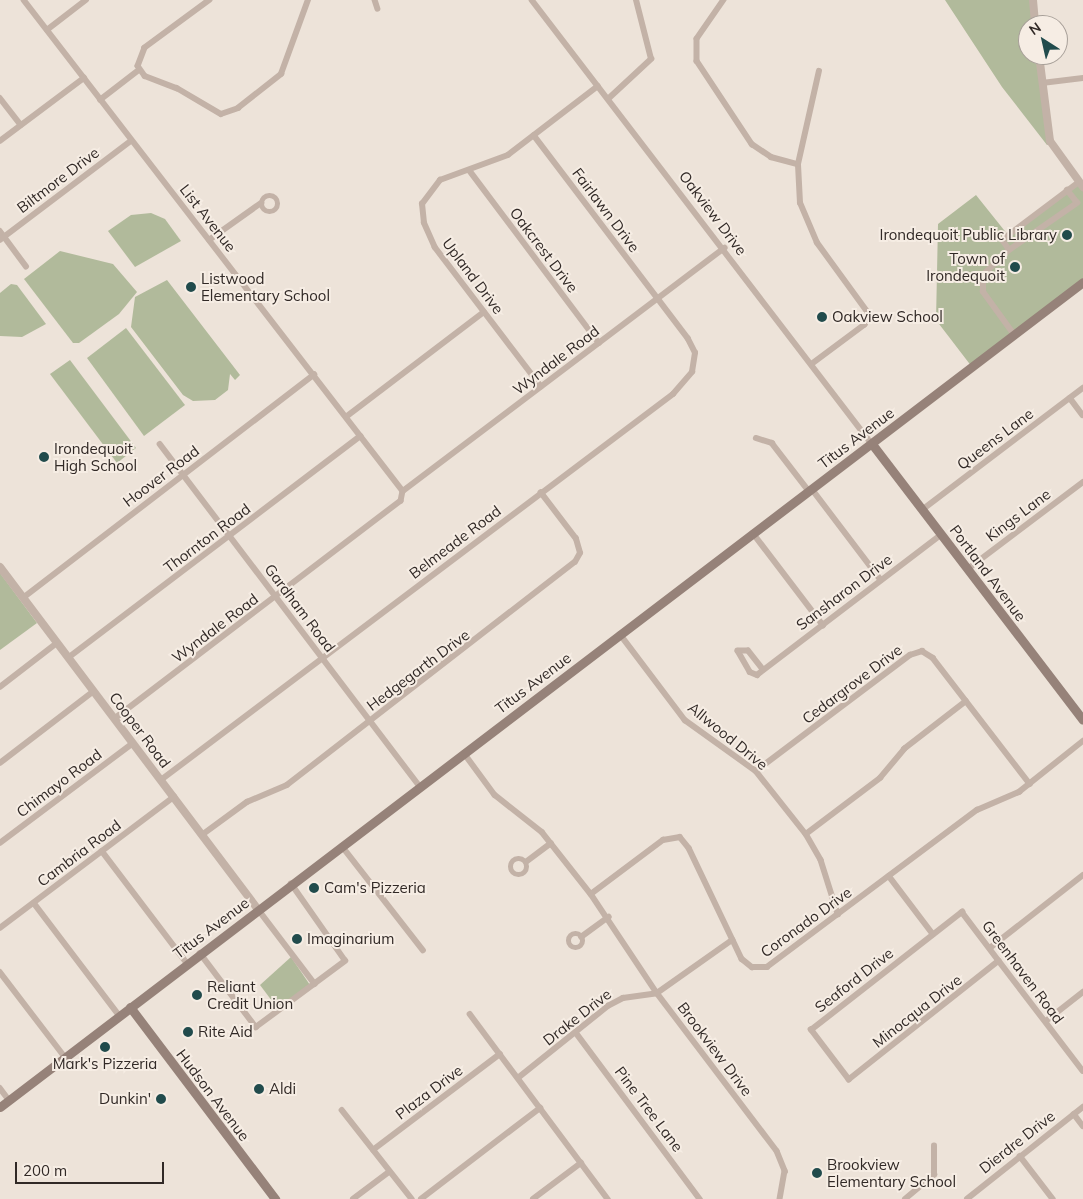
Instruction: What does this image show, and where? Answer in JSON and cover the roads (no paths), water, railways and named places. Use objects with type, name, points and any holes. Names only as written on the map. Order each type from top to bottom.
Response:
[{"type":"main road","name":"Titus Avenue","points":[[0,1107],[1083,282]]},
{"type":"main road","name":"Portland Avenue","points":[[872,444],[1083,720]]},
{"type":"main road","name":"Hudson Avenue","points":[[130,1007],[275,1199]]},
{"type":"street","name":"List Avenue","points":[[24,0],[403,491]]},
{"type":"street","points":[[47,30],[86,0]]},
{"type":"street","points":[[100,100],[139,70],[142,51],[210,0]]},
{"type":"street","points":[[139,70],[216,113],[230,113],[281,74],[308,0]]},
{"type":"street","points":[[375,0],[378,9]]},
{"type":"street","name":"Oakview Drive","points":[[532,0],[813,364],[872,444]]},
{"type":"street","points":[[608,99],[649,63],[650,43],[636,0]]},
{"type":"street","points":[[724,0],[697,39],[697,61],[752,144],[771,158],[798,164]]},
{"type":"street","points":[[1033,0],[1035,15]]},
{"type":"street","points":[[1009,250],[1002,240],[1068,190],[1081,185],[1051,143],[1040,65]]},
{"type":"street","points":[[813,364],[864,325],[870,316],[808,228],[798,194],[798,164],[819,71]]},
{"type":"street","points":[[0,141],[84,78]]},
{"type":"street","points":[[1042,83],[1083,78]]},
{"type":"street","name":"Upland Drive","points":[[541,387],[435,248],[422,212],[434,184],[502,158],[534,136],[598,86]]},
{"type":"street","points":[[0,98],[21,125]]},
{"type":"street","name":"Fairlawn Drive","points":[[534,136],[657,299]]},
{"type":"street","name":"Biltmore Drive","points":[[1,236],[131,141]]},
{"type":"street","name":"Oakcrest Drive","points":[[470,171],[599,343]]},
{"type":"street","points":[[1014,335],[983,292],[988,268],[1009,250],[1077,203],[1068,190]]},
{"type":"street","points":[[209,240],[261,203]]},
{"type":"street","points":[[1,236],[26,266]]},
{"type":"street","name":"Wyndale Road","points":[[115,719],[401,501],[403,491],[724,248]]},
{"type":"street","name":"Belmeade Road","points":[[161,780],[541,493],[688,378],[694,366],[693,348],[657,299]]},
{"type":"street","points":[[346,417],[484,312]]},
{"type":"street","name":"Hoover Road","points":[[23,598],[314,375]]},
{"type":"street","name":"Queens Lane","points":[[922,510],[1083,388]]},
{"type":"street","points":[[1070,398],[1083,415]]},
{"type":"street","name":"Thornton Road","points":[[68,658],[231,536],[360,436]]},
{"type":"street","points":[[756,438],[772,443],[882,580]]},
{"type":"street","name":"Gardham Road","points":[[160,444],[420,786]]},
{"type":"street","name":"Kings Lane","points":[[968,569],[1083,482]]},
{"type":"street","name":"Hedgegarth Drive","points":[[202,835],[247,802],[287,786],[575,562],[580,552],[576,539],[541,493]]},
{"type":"street","points":[[753,533],[823,625]]},
{"type":"street","name":"Sansharon Drive","points":[[763,670],[941,534]]},
{"type":"street","name":"Cooper Road","points":[[0,567],[258,909]]},
{"type":"street","name":"Allwood Drive","points":[[620,634],[685,720],[756,772],[806,834],[821,860],[838,914]]},
{"type":"street","points":[[0,687],[57,643]]},
{"type":"street","points":[[748,650],[763,670],[753,675],[738,651],[748,650]]},
{"type":"street","name":"Cedargrove Drive","points":[[756,772],[918,651],[929,654],[1030,784]]},
{"type":"street","points":[[0,762],[94,692]]},
{"type":"street","points":[[806,834],[880,778],[904,749],[966,701]]},
{"type":"street","name":"Coronado Drive","points":[[592,894],[663,840],[680,837],[689,848],[732,940],[745,962],[767,967],[977,810],[1030,784],[1083,741]]},
{"type":"street","name":"Chimayo Road","points":[[0,843],[133,743]]},
{"type":"street","name":"Brookview Drive","points":[[464,753],[500,800],[551,843],[592,894],[609,917],[657,993],[780,1158],[786,1178],[780,1199]]},
{"type":"street","name":"Cambria Road","points":[[0,928],[174,797]]},
{"type":"street","points":[[526,862],[551,843]]},
{"type":"street","points":[[342,846],[422,950]]},
{"type":"street","points":[[102,851],[187,963]]},
{"type":"street","points":[[990,948],[1083,875]]},
{"type":"street","points":[[889,876],[933,934]]},
{"type":"street","points":[[200,954],[256,1027],[315,984],[346,958],[291,884]]},
{"type":"street","points":[[34,902],[120,1015]]},
{"type":"street","points":[[258,909],[315,984]]},
{"type":"street","name":"Greenhaven Road","points":[[962,912],[1083,1071]]},
{"type":"street","name":"Seaford Drive","points":[[849,1080],[811,1030],[962,912]]},
{"type":"street","points":[[581,937],[609,917]]},
{"type":"street","name":"Drake Drive","points":[[518,1078],[577,1034],[615,1001],[657,993],[732,940]]},
{"type":"street","name":"Minocqua Drive","points":[[849,1080],[999,961]]},
{"type":"street","points":[[0,972],[65,1057]]},
{"type":"street","points":[[1046,1022],[1083,992]]},
{"type":"street","points":[[470,1014],[608,1199]]},
{"type":"street","name":"Pine Tree Lane","points":[[577,1034],[700,1199]]},
{"type":"street","name":"Plaza Drive","points":[[373,1150],[500,1054]]},
{"type":"street","points":[[0,1088],[9,1100]]},
{"type":"street","name":"Dierdre Drive","points":[[966,1198],[1083,1106]]},
{"type":"street","points":[[421,1199],[540,1108]]},
{"type":"street","points":[[342,1110],[412,1199]]},
{"type":"street","points":[[1074,1114],[1083,1126]]},
{"type":"street","points":[[905,1199],[934,1175],[934,1146]]},
{"type":"street","points":[[1020,1156],[1053,1199]]},
{"type":"street","points":[[533,1199],[581,1163]]},
{"type":"street","points":[[353,1199],[389,1172]]},
{"type":"place","name":"Irondequoit Public Library","points":[[1067,235]]},
{"type":"place","name":"Town of Irondequoit","points":[[1015,267]]},
{"type":"place","name":"Listwood Elementary School","points":[[191,287]]},
{"type":"place","name":"Oakview School","points":[[822,317]]},
{"type":"place","name":"Irondequoit High School","points":[[44,457]]},
{"type":"place","name":"Cam's Pizzeria","points":[[314,888]]},
{"type":"place","name":"Imaginarium","points":[[297,939]]},
{"type":"place","name":"Reliant Credit Union","points":[[197,995]]},
{"type":"place","name":"Rite Aid","points":[[188,1032]]},
{"type":"place","name":"Mark's Pizzeria","points":[[105,1047]]},
{"type":"place","name":"Aldi","points":[[259,1089]]},
{"type":"place","name":"Dunkin'","points":[[161,1099]]},
{"type":"place","name":"Brookview Elementary School","points":[[817,1173]]}]
